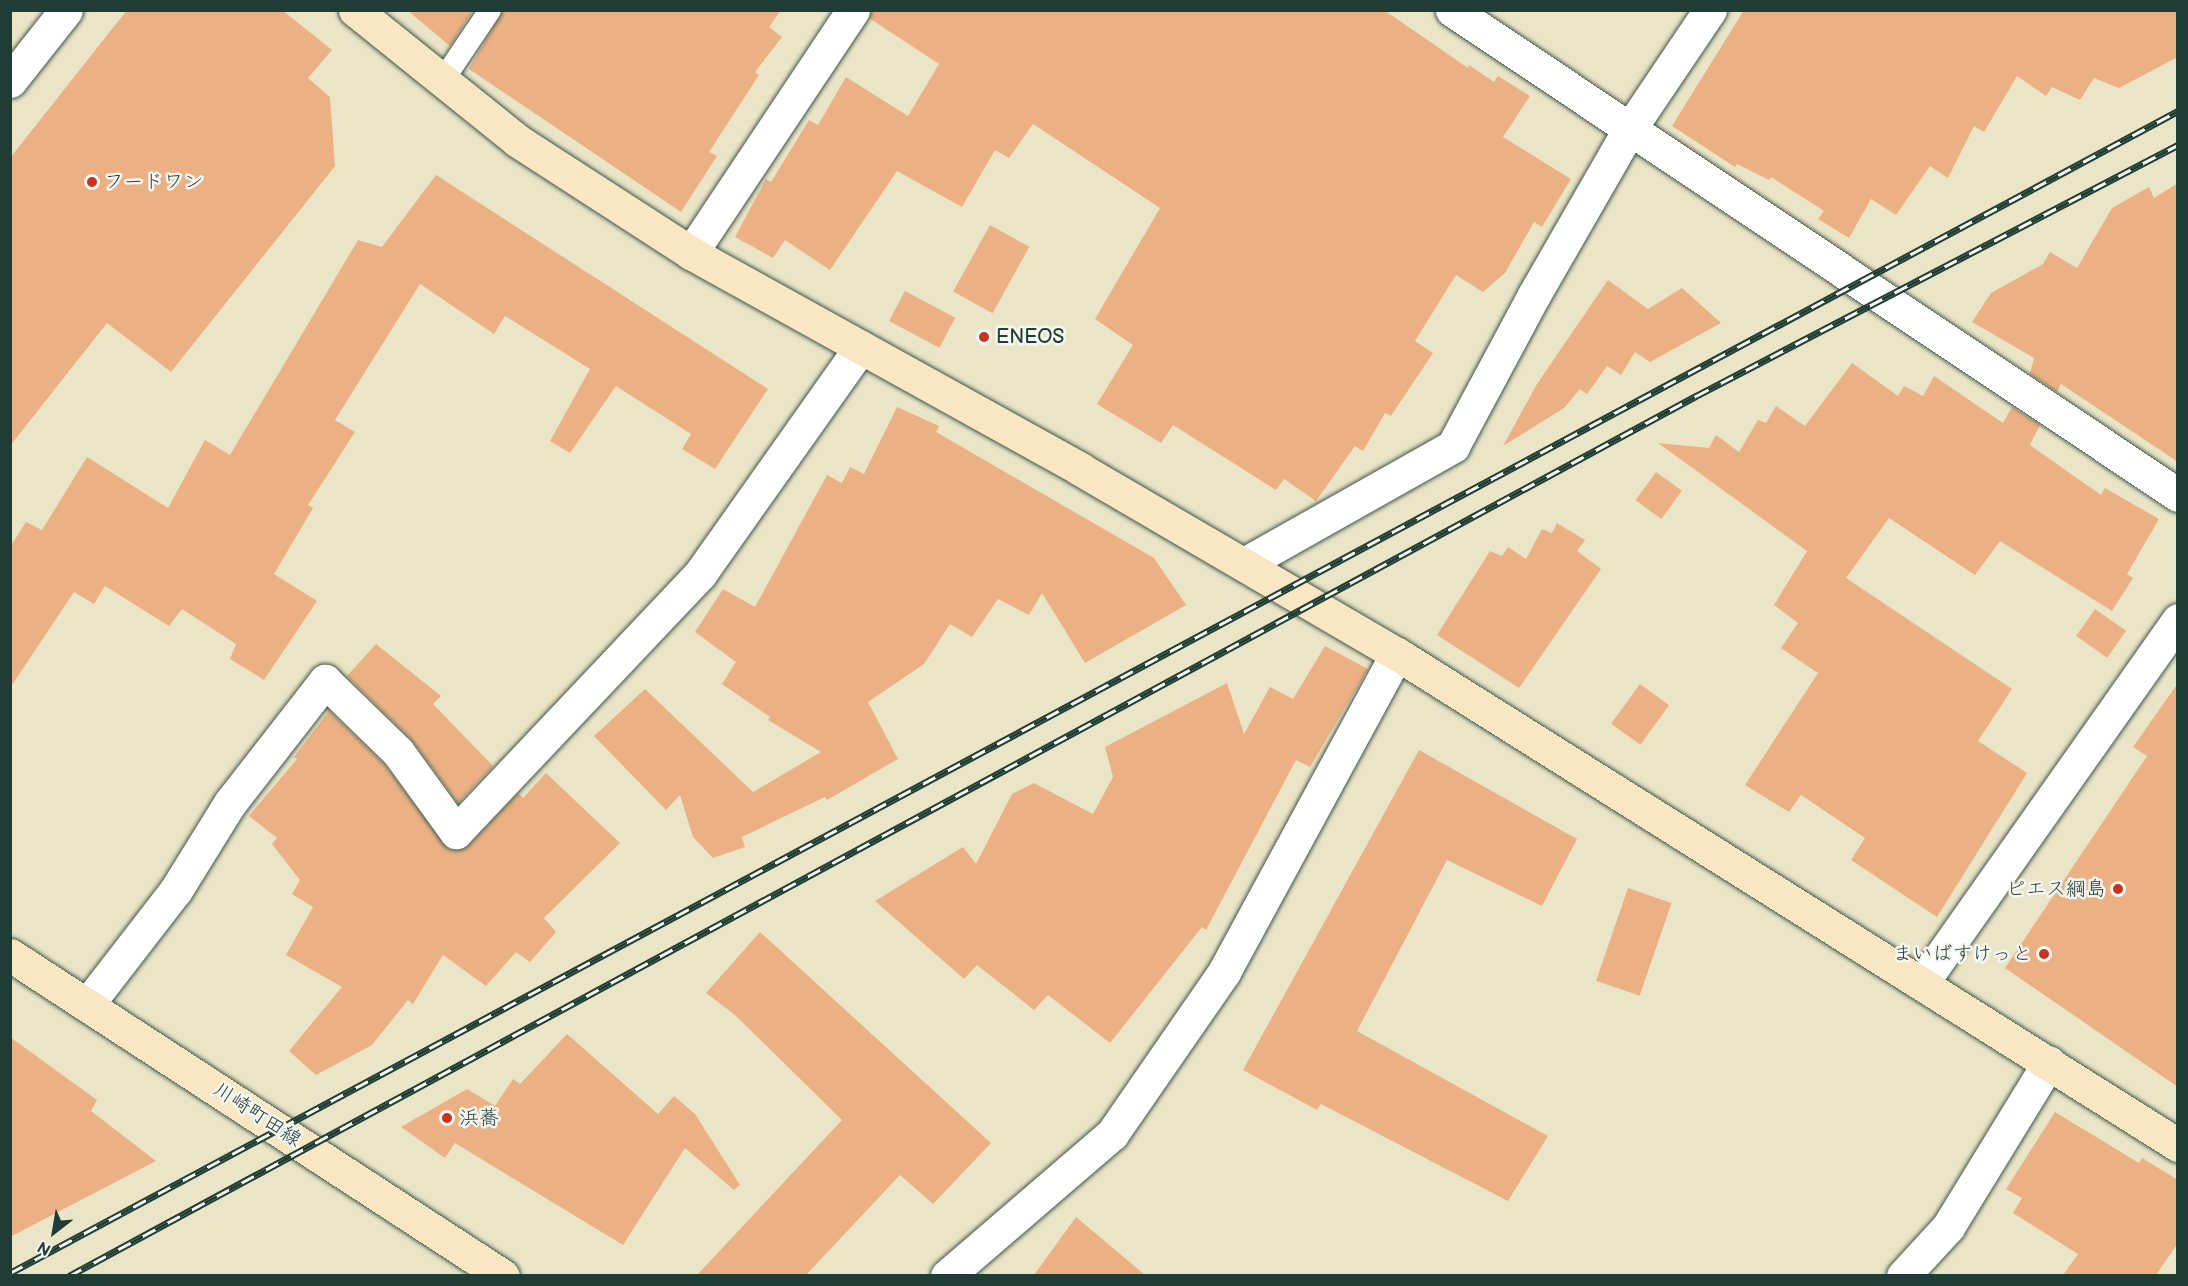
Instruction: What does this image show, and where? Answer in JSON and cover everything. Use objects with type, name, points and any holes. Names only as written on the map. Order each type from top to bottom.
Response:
[{"type":"street","points":[[10,81],[66,10]]},
{"type":"street","points":[[355,10],[518,141],[691,253],[1244,564],[1397,654],[2178,1145]]},
{"type":"street","points":[[691,253],[853,10]]},
{"type":"street","points":[[1452,10],[2178,495]]},
{"type":"street","points":[[1244,564],[1454,446],[1534,295],[1629,130],[1710,10]]},
{"type":"street","points":[[87,1005],[176,890],[230,803],[325,681],[398,752],[456,832],[700,574],[861,347]]},
{"type":"street","points":[[1922,983],[2178,620]]},
{"type":"street","points":[[947,1275],[1112,1134],[1224,972],[1397,654]]},
{"type":"street","name":"川崎町田線","points":[[10,955],[503,1275]]},
{"type":"street","points":[[1903,1275],[1948,1227],[2049,1062]]},
{"type":"lane","points":[[443,80],[490,10]]},
{"type":"building","points":[[127,10],[282,10],[332,50],[308,78],[330,97],[335,166],[171,372],[107,323],[10,446],[10,158]]},
{"type":"building","points":[[407,10],[473,10],[450,46]]},
{"type":"building","points":[[503,10],[781,10],[769,27],[782,37],[755,72],[759,75],[709,152],[717,156],[681,212],[469,69]]},
{"type":"building","points":[[872,10],[1384,10],[1468,68],[1469,65],[1494,82],[1498,76],[1530,96],[1503,137],[1571,179],[1542,227],[1534,222],[1505,273],[1483,292],[1456,275],[1415,341],[1433,353],[1391,416],[1385,413],[1363,451],[1355,446],[1316,501],[1284,479],[1276,490],[1173,425],[1161,443],[1097,404],[1133,345],[1095,319],[1160,208],[1033,124],[1009,158],[995,150],[962,207],[897,171],[830,270],[785,240],[773,258],[735,237],[766,179],[771,182],[809,120],[818,125],[846,77],[908,116],[939,64],[869,18]]},
{"type":"building","points":[[1744,10],[2178,10],[2178,57],[2119,88],[2094,78],[2080,100],[2052,87],[2046,96],[2017,76],[1984,132],[1974,126],[1948,178],[1930,166],[1896,215],[1871,199],[1849,238],[1818,219],[1824,211],[1771,177],[1769,180],[1737,164],[1735,167],[1672,126]]},
{"type":"building","points":[[436,175],[768,389],[715,469],[682,449],[691,434],[616,386],[570,453],[550,441],[590,369],[505,316],[494,334],[420,284],[335,420],[355,432],[308,505],[313,508],[274,574],[317,601],[264,680],[230,659],[236,644],[182,609],[169,626],[105,586],[94,604],[74,592],[10,688],[10,547],[26,522],[42,530],[87,457],[168,508],[205,440],[230,455],[358,240],[382,247]]},
{"type":"building","points":[[2178,183],[2178,462],[2061,384],[2057,392],[2030,374],[2034,358],[1972,322],[1991,293],[2043,264],[2050,252],[2077,268],[2112,208],[2149,187],[2154,198]]},
{"type":"building","points":[[990,225],[1029,247],[993,313],[953,291]]},
{"type":"building","points":[[1608,280],[1648,309],[1682,288],[1721,323],[1650,362],[1635,352],[1621,375],[1607,366],[1587,394],[1580,389],[1564,408],[1503,446],[1537,384]]},
{"type":"building","points":[[905,291],[955,318],[939,348],[889,321]]},
{"type":"building","points":[[1852,363],[1898,396],[1904,386],[1923,396],[1934,376],[2003,423],[2012,407],[2040,425],[2030,445],[2101,495],[2105,488],[2159,519],[2127,574],[2133,578],[2112,611],[2000,541],[1975,575],[1889,518],[1846,578],[2012,689],[1978,741],[2027,773],[1937,917],[1851,860],[1865,838],[1801,795],[1789,812],[1745,785],[1818,673],[1781,648],[1798,623],[1774,605],[1807,551],[1658,443],[1709,448],[1716,435],[1739,452],[1758,420],[1766,423],[1776,406],[1805,426]]},
{"type":"building","points":[[897,407],[939,426],[936,432],[1154,558],[1186,605],[1085,663],[1042,593],[1029,615],[998,599],[972,637],[950,624],[924,664],[868,702],[898,759],[827,800],[825,797],[742,837],[745,847],[713,858],[693,837],[680,795],[666,810],[594,736],[645,689],[753,792],[821,752],[768,720],[770,717],[722,684],[736,662],[695,632],[723,589],[755,607],[827,475],[842,483],[850,467],[864,474]]},
{"type":"building","points":[[1656,472],[1682,491],[1661,519],[1635,500]]},
{"type":"building","points":[[1557,523],[1585,540],[1577,551],[1601,569],[1519,688],[1437,635],[1490,551],[1502,556],[1508,547],[1526,559],[1542,529],[1552,533]]},
{"type":"building","points":[[2095,609],[2126,631],[2107,658],[2076,636]]},
{"type":"building","points":[[376,644],[441,696],[433,704],[493,766],[458,803],[411,739],[347,676]]},
{"type":"building","points":[[1325,646],[1368,669],[1310,767],[1296,760],[1206,930],[1202,927],[1110,1043],[1048,995],[1034,1010],[977,965],[964,979],[875,901],[963,847],[976,864],[1012,794],[1034,783],[1093,814],[1113,777],[1105,747],[1227,683],[1244,734],[1270,687],[1293,699]]},
{"type":"building","name":"ピエス綱島","points":[[2178,683],[2178,1087],[2005,968],[2147,756],[2133,747]]},
{"type":"building","points":[[1640,684],[1669,705],[1640,745],[1611,724]]},
{"type":"building","points":[[329,711],[384,764],[449,849],[460,850],[469,845],[518,793],[523,798],[546,773],[620,843],[544,918],[556,932],[530,962],[516,952],[486,986],[443,955],[413,1004],[408,1000],[372,1045],[316,1075],[289,1051],[342,987],[286,955],[313,907],[292,894],[300,880],[272,844],[277,838],[249,816],[297,759],[294,757]]},
{"type":"building","points":[[1419,750],[1577,839],[1542,906],[1447,860],[1357,1031],[1548,1136],[1508,1201],[1321,1104],[1317,1110],[1243,1070]]},
{"type":"building","points":[[1628,888],[1671,903],[1640,996],[1596,981]]},
{"type":"building","points":[[760,932],[991,1143],[933,1204],[900,1175],[806,1275],[697,1275],[842,1120],[735,1015],[706,993]]},
{"type":"building","points":[[567,1034],[658,1114],[674,1096],[695,1114],[740,1185],[734,1190],[685,1148],[623,1245],[455,1143],[445,1158],[401,1127],[467,1089],[495,1106],[513,1079],[520,1084]]},
{"type":"building","points":[[10,1037],[97,1100],[91,1111],[156,1161],[10,1237]]},
{"type":"building","points":[[2055,1112],[2139,1163],[2142,1158],[2178,1180],[2178,1243],[2156,1275],[2063,1275],[2078,1254],[2013,1213],[2022,1198],[2006,1189]]},
{"type":"building","points":[[1076,1217],[1145,1275],[1034,1275]]},
{"type":"railway","points":[[10,1273],[2178,111]]},
{"type":"railway","points":[[69,1276],[1696,396],[2178,145]]},
{"type":"place","name":"フードワン","points":[[92,182]]},
{"type":"place","name":"ENEOS","points":[[984,337]]},
{"type":"place","name":"ピエス綱島","points":[[2118,889]]},
{"type":"place","name":"まいばすけっと","points":[[2044,954]]},
{"type":"place","name":"浜蕎","points":[[447,1118]]}]
